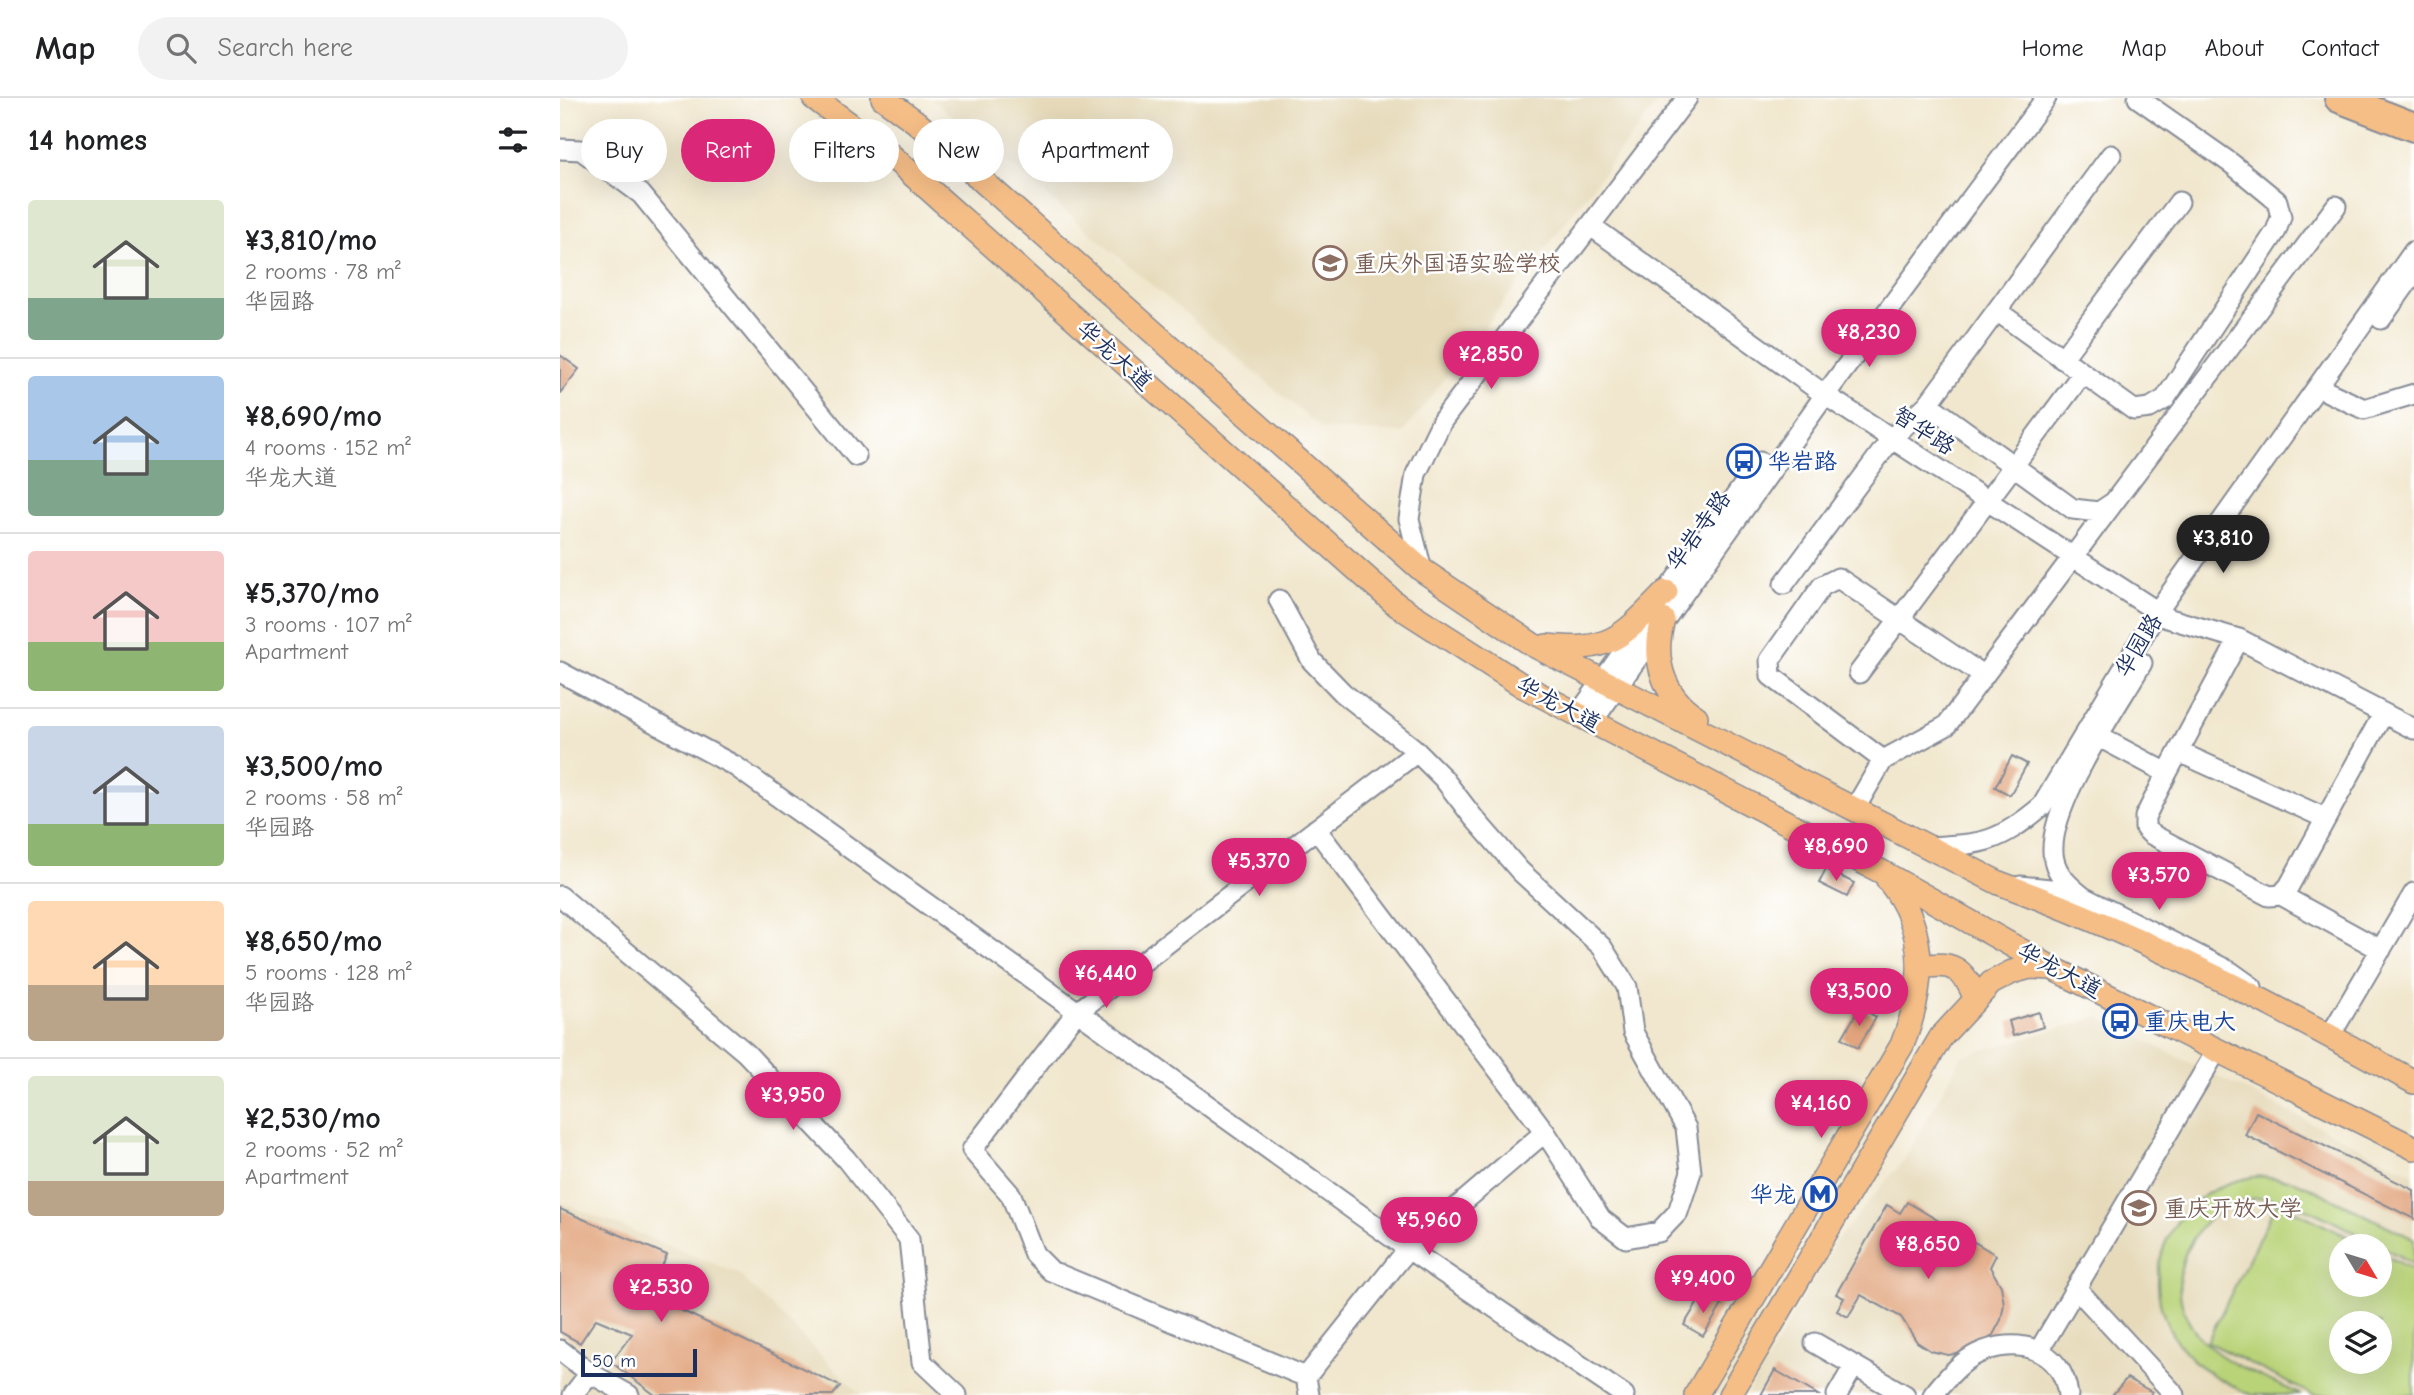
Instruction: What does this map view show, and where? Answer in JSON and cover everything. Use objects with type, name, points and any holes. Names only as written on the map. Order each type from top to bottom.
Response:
[{"type":"highway","points":[[2339,98],[2414,127]]},
{"type":"main road","name":"华龙大道","points":[[814,98],[887,152],[1397,605],[1523,686],[1882,872],[2052,968],[2414,1148]]},
{"type":"main road","name":"华龙大道","points":[[883,98],[916,122],[1422,570],[1533,645],[1999,883],[2078,912],[2290,1014],[2414,1082]]},
{"type":"main road","points":[[1533,645],[1570,649],[1600,646],[1630,630],[1666,592]]},
{"type":"main road","points":[[1663,620],[1657,651],[1674,700],[1759,761]]},
{"type":"main road","points":[[1696,1395],[1902,1045],[1913,1017],[1920,968],[1919,941],[1901,895],[1882,872]]},
{"type":"main road","points":[[1920,968],[1937,963],[1951,966],[1962,973],[1975,998]]},
{"type":"main road","points":[[1730,1395],[1941,1037],[1991,983],[2012,972],[2030,967],[2052,968]]},
{"type":"street","points":[[1422,570],[1409,519],[1416,474],[1442,421],[1687,98]]},
{"type":"street","name":"华岩寺路","points":[[1610,683],[1663,620],[1820,391],[2029,98]]},
{"type":"street","name":"华岩寺路","points":[[1585,718],[1610,683],[1666,592],[2046,98]]},
{"type":"street","points":[[1997,311],[2134,410],[2150,408],[2165,399],[2277,231],[2281,217],[2277,201],[2232,164],[2138,98]]},
{"type":"street","points":[[560,149],[581,150],[641,194],[856,456]]},
{"type":"street","points":[[1784,584],[1892,438],[1928,404],[2111,155]]},
{"type":"street","points":[[2062,359],[2179,202]]},
{"type":"street","points":[[1854,810],[1883,760],[1946,726],[2119,500],[2336,206]]},
{"type":"street","name":"智华路","points":[[1591,226],[1820,391],[2162,615],[2239,639],[2414,729]]},
{"type":"street","name":"华园路","points":[[1927,847],[1981,844],[2017,827],[2042,806],[2093,734],[2162,615],[2414,251]]},
{"type":"street","name":"华园路","points":[[2162,615],[2414,273]]},
{"type":"street","points":[[1859,673],[1985,500],[2082,374]]},
{"type":"street","points":[[2328,393],[2364,409],[2414,394]]},
{"type":"street","points":[[1928,404],[2073,509],[2099,512],[2119,500]]},
{"type":"street","points":[[1883,760],[1771,676],[1770,660],[1822,586],[1838,578],[1984,676]]},
{"type":"street","points":[[1279,600],[1312,661],[1343,693],[1417,752],[1443,778],[1520,871],[1602,947],[1627,987],[1633,1032],[1686,1128],[1691,1172],[1678,1212],[1660,1232],[1626,1238],[1601,1219],[1545,1132],[1316,829]]},
{"type":"street","points":[[2239,639],[2167,773],[2146,817],[2145,828],[2151,834],[2269,896],[2281,895],[2381,950]]},
{"type":"street","points":[[560,672],[735,766],[1408,1249],[1624,1395]]},
{"type":"street","points":[[2281,895],[2384,713]]},
{"type":"street","points":[[2093,734],[2167,773]]},
{"type":"street","name":"华园路","points":[[2083,897],[2065,882],[2056,869],[2053,835],[2093,734]]},
{"type":"street","points":[[1417,752],[1076,1013],[972,1150],[1011,1195],[1034,1254],[1051,1271],[1308,1386],[1408,1249],[1545,1132]]},
{"type":"street","points":[[2179,752],[2325,818]]},
{"type":"street","name":"华龙大道","points":[[1999,883],[2060,890],[2083,897],[2231,972],[2290,1014]]},
{"type":"street","points":[[2330,1036],[2414,893]]},
{"type":"street","points":[[560,896],[746,1053],[846,1159],[909,1239],[922,1362],[957,1395]]},
{"type":"street","points":[[2040,1349],[2217,1051]]},
{"type":"street","points":[[2076,1288],[2175,1395]]},
{"type":"street","points":[[1815,1343],[1905,1395]]},
{"type":"street","points":[[1933,1395],[1974,1355],[1996,1347],[2018,1345],[2040,1349],[2057,1365],[2068,1395]]},
{"type":"street","points":[[560,1350],[590,1373],[629,1395]]},
{"type":"street","points":[[1837,1395],[1854,1366]]},
{"type":"street","points":[[573,1395],[590,1373]]},
{"type":"shaded area","name":"重庆外国语实验学校","points":[[931,98],[1661,98],[1403,433],[1322,429],[1030,182],[1173,182],[1173,119],[1018,119],[1018,172],[1004,160],[1004,119],[956,119]]},
{"type":"shaded area","name":"重庆开放大学","points":[[2098,1017],[2414,1174],[2414,1395],[1747,1395],[1835,1242],[1904,1160],[1962,1056]]},
{"type":"shaded area","points":[[560,1202],[739,1274],[861,1395],[560,1395]]},
{"type":"green space","points":[[2262,1176],[2295,1181],[2414,1239],[2414,1264],[2392,1252],[2392,1234],[2357,1234],[2306,1209],[2274,1199],[2248,1200],[2225,1208],[2206,1222],[2192,1241],[2182,1263],[2179,1286],[2184,1310],[2196,1333],[2231,1362],[2301,1395],[2253,1395],[2242,1391],[2191,1358],[2169,1329],[2159,1296],[2160,1263],[2171,1232],[2192,1205],[2222,1186]]},
{"type":"green space","points":[[2277,1202],[2342,1234],[2329,1234],[2329,1297],[2392,1297],[2392,1259],[2414,1270],[2414,1395],[2313,1395],[2207,1342]]},
{"type":"building","points":[[560,355],[579,369],[560,393]]},
{"type":"building","points":[[2012,756],[2027,764],[2010,795],[1995,787]]},
{"type":"building","points":[[1826,869],[1854,883],[1847,897],[1819,883]]},
{"type":"building","points":[[1860,1007],[1876,1017],[1858,1048],[1842,1038]]},
{"type":"building","points":[[2039,1012],[2043,1027],[2013,1036],[2009,1021]]},
{"type":"building","points":[[2256,1112],[2414,1190],[2414,1219],[2245,1135]]},
{"type":"building","points":[[1907,1202],[1996,1255],[1990,1267],[2001,1286],[2004,1304],[2001,1320],[1993,1335],[1980,1347],[1948,1355],[1931,1351],[1917,1342],[1901,1317],[1861,1295],[1848,1317],[1837,1311],[1844,1298],[1836,1294],[1887,1205],[1900,1213]]},
{"type":"building","points":[[560,1209],[667,1255],[649,1295],[840,1386],[833,1395],[655,1395],[611,1362],[632,1334],[596,1319],[580,1343],[560,1332]]},
{"type":"building","points":[[1703,1294],[1722,1305],[1703,1336],[1684,1325]]},
{"type":"building","points":[[1775,1370],[1818,1395],[1761,1395]]},
{"type":"building","points":[[2127,1378],[2152,1392],[2150,1395],[2112,1395]]},
{"type":"place","name":"重庆外国语实验学校","points":[[1330,263]]},
{"type":"place","name":"华岩路","points":[[1744,461]]},
{"type":"place","name":"重庆电大","points":[[2120,1021]]},
{"type":"place","name":"华龙","points":[[1820,1194]]},
{"type":"place","name":"重庆开放大学","points":[[2139,1208]]}]
